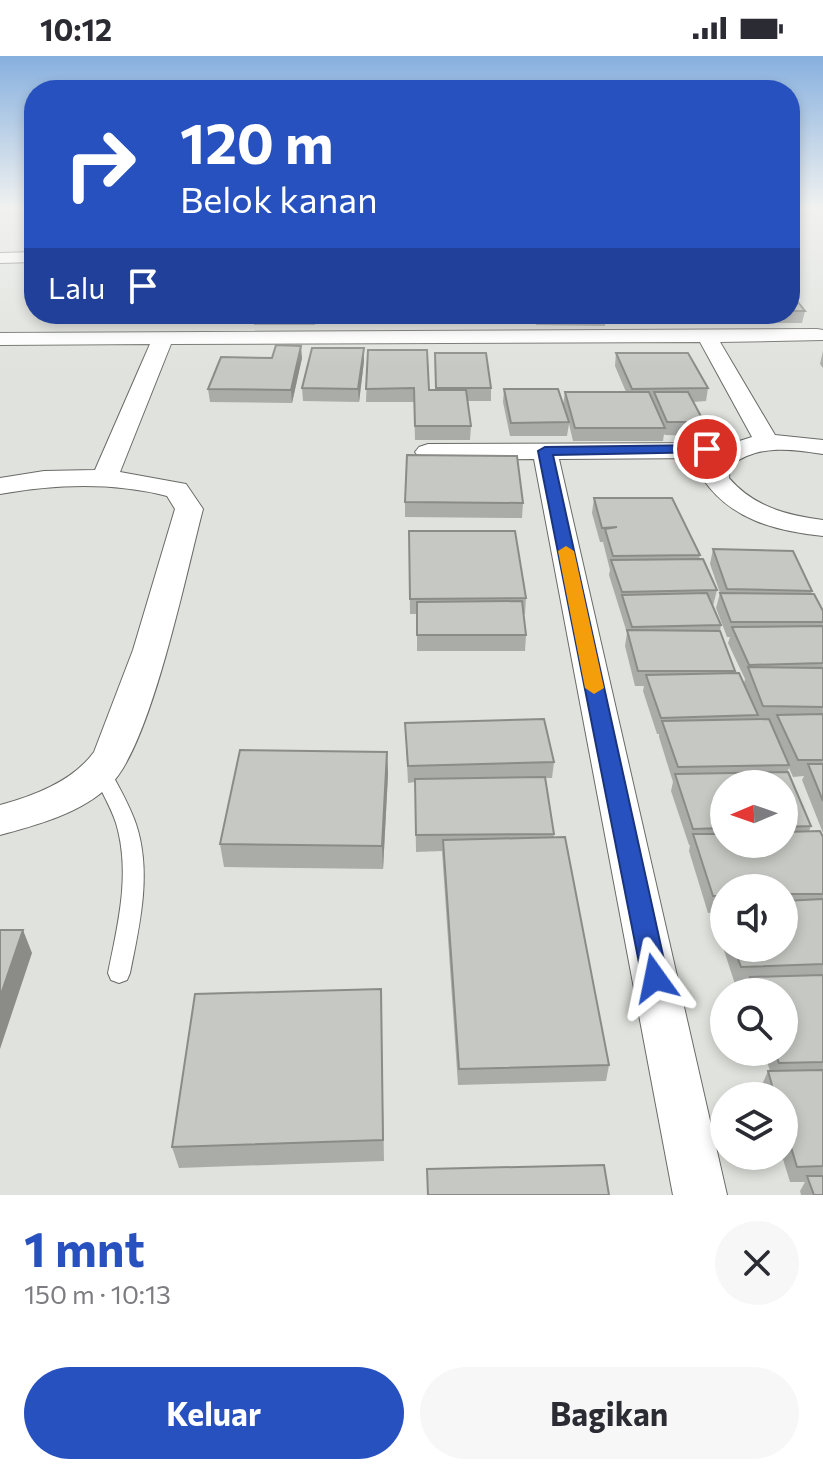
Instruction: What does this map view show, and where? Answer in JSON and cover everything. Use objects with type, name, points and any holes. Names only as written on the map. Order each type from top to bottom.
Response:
[{"type":"street","points":[[0,339],[821,333]]},
{"type":"street","points":[[707,336],[767,442]]},
{"type":"street","points":[[104,478],[162,340]]},
{"type":"street","points":[[428,452],[732,450],[767,442],[823,447]]},
{"type":"street","points":[[732,450],[717,463],[716,479],[730,498],[757,514],[794,525],[823,528]]},
{"type":"street","points":[[545,451],[700,1195]]},
{"type":"street","points":[[0,486],[36,479],[145,481],[177,490],[189,509],[125,727],[101,772],[61,797],[23,815],[0,820]]},
{"type":"lane","points":[[101,772],[126,825],[133,866],[129,919],[119,973]]},
{"type":"building","points":[[276,345],[301,346],[291,390],[208,389],[221,357],[272,358]]},
{"type":"building","points":[[312,348],[364,348],[358,389],[302,388]]},
{"type":"building","points":[[368,350],[427,350],[429,390],[466,390],[471,426],[415,426],[414,388],[366,389]]},
{"type":"building","points":[[435,353],[486,353],[491,388],[436,388]]},
{"type":"building","points":[[616,353],[688,353],[708,388],[632,389]]},
{"type":"building","points":[[504,389],[558,389],[569,422],[511,423]]},
{"type":"building","points":[[565,392],[649,392],[665,428],[575,428]]},
{"type":"building","points":[[654,392],[688,392],[704,422],[667,422]]},
{"type":"building","points":[[407,455],[517,456],[523,503],[405,502]]},
{"type":"building","points":[[594,498],[672,498],[700,555],[613,556],[605,529],[617,527],[602,528]]},
{"type":"building","points":[[409,531],[515,531],[526,598],[410,599]]},
{"type":"building","points":[[713,549],[793,551],[812,591],[727,589]]},
{"type":"building","points":[[703,559],[717,590],[622,592],[611,560]]},
{"type":"building","points":[[707,593],[721,625],[632,627],[622,595]]},
{"type":"building","points":[[720,593],[814,594],[823,611],[823,622],[731,622]]},
{"type":"building","points":[[522,601],[526,635],[417,635],[417,602]]},
{"type":"building","points":[[823,626],[823,663],[749,665],[732,627]]},
{"type":"building","points":[[627,630],[720,631],[735,671],[638,671]]},
{"type":"building","points":[[748,667],[823,668],[823,707],[763,706]]},
{"type":"building","points":[[739,673],[758,715],[661,718],[646,675]]},
{"type":"building","points":[[823,714],[823,760],[798,760],[777,715]]},
{"type":"building","points":[[544,719],[554,762],[408,766],[405,723]]},
{"type":"building","points":[[769,719],[789,765],[678,767],[662,721]]},
{"type":"building","points":[[240,750],[387,752],[382,846],[220,844]]},
{"type":"building","points":[[808,764],[823,764],[823,801]]},
{"type":"building","points":[[710,773],[710,828],[693,829],[675,774]]},
{"type":"building","points":[[545,777],[554,834],[416,835],[415,779]]},
{"type":"building","points":[[798,795],[811,826],[798,826]]},
{"type":"building","points":[[820,831],[823,837],[823,894],[798,894],[798,874],[710,874],[710,887],[693,834],[710,834],[710,858],[798,858],[798,832]]},
{"type":"building","points":[[565,837],[609,1065],[459,1069],[443,840]]},
{"type":"building","points":[[823,899],[823,964],[741,967],[739,962],[798,962],[798,900]]},
{"type":"building","points":[[0,930],[23,930],[0,997]]},
{"type":"building","points":[[823,975],[823,1062],[798,1063],[798,978],[750,977]]},
{"type":"building","points":[[381,989],[383,1140],[172,1147],[195,994]]},
{"type":"building","points":[[823,1070],[823,1166],[798,1167],[798,1082],[771,1082],[768,1071]]},
{"type":"building","points":[[604,1165],[609,1195],[428,1195],[427,1169]]},
{"type":"building","points":[[807,1176],[823,1176],[823,1195],[814,1195]]},
{"type":"slow traffic","points":[[566,551],[594,688]]},
{"type":"route","points":[[655,978],[545,451],[707,449]]}]
